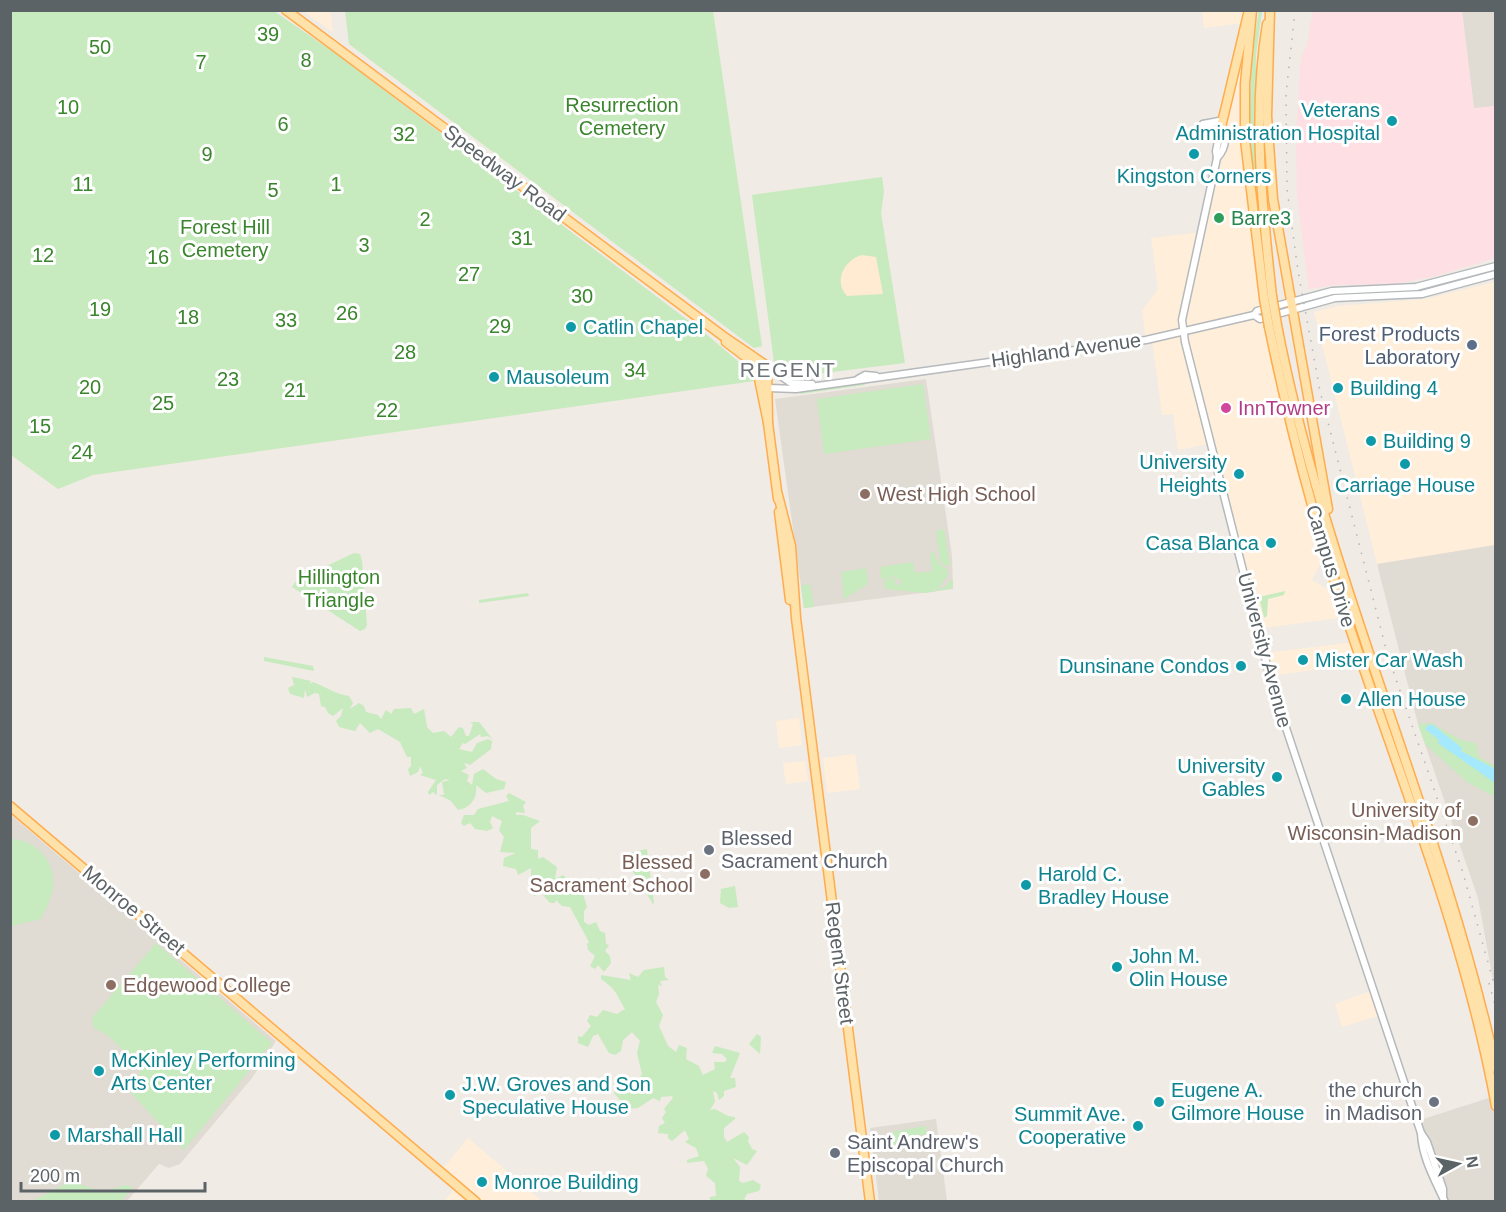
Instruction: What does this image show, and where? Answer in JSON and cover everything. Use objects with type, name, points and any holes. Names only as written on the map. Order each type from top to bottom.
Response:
[{"type":"main road","name":"Speedway Road","points":[[286,10],[723,336],[767,366]]},
{"type":"main road","points":[[1222,123],[1251,10]]},
{"type":"main road","name":"Campus Drive","points":[[1251,10],[1245,84],[1245,141],[1285,398],[1335,569],[1445,903],[1496,1106]]},
{"type":"main road","points":[[1270,10],[1267,116],[1273,198],[1335,551]]},
{"type":"main road","name":"Campus Drive","points":[[1268,297],[1260,139],[1262,61],[1270,10]]},
{"type":"main road","name":"Campus Drive","points":[[1273,326],[1335,551],[1335,569]]},
{"type":"main road","name":"Speedway Road","points":[[723,336],[727,343],[751,363],[760,381]]},
{"type":"main road","name":"Regent Street","points":[[767,366],[768,423],[789,595],[796,618],[870,1202]]},
{"type":"main road","name":"Regent Street","points":[[760,381],[768,423]]},
{"type":"main road","name":"Campus Drive","points":[[1340,584],[1447,885],[1466,947],[1496,1068]]},
{"type":"main road","name":"Monroe Street","points":[[10,806],[476,1202]]},
{"type":"street","points":[[1217,158],[1222,153],[1226,135],[1222,123],[1216,120],[1203,124],[1213,128],[1218,139]]},
{"type":"street","points":[[1217,158],[1222,123]]},
{"type":"street","name":"University Avenue","points":[[1217,158],[1182,320],[1184,333],[1273,689],[1421,1133],[1421,1144],[1438,1192],[1444,1199]]},
{"type":"street","name":"Highland Avenue","points":[[768,387],[789,390],[858,379],[865,375],[876,376],[1184,333],[1254,315],[1260,319],[1292,306],[1344,290],[1416,288],[1496,266]]},
{"type":"street","name":"Highland Avenue","points":[[1292,306],[1335,298],[1422,294],[1496,274]]},
{"type":"street","name":"Highland Avenue","points":[[767,366],[791,383],[816,384]]},
{"type":"street","points":[[760,381],[768,387]]},
{"type":"shaded area","points":[[303,11],[330,11],[333,31],[331,31]]},
{"type":"shaded area","points":[[1202,11],[1252,11],[1244,98],[1264,298],[1316,519],[1321,562],[1312,580],[1335,593],[1346,617],[1257,629],[1209,444],[1178,450],[1173,414],[1162,415],[1152,339],[1146,340],[1142,311],[1158,289],[1151,238],[1201,232],[1244,23],[1204,28]]},
{"type":"shaded area","points":[[1313,11],[1462,11],[1474,108],[1495,106],[1495,258],[1432,277],[1394,284],[1333,285],[1309,289],[1297,193],[1296,136],[1301,57],[1307,45]]},
{"type":"shaded area","points":[[1462,11],[1495,11],[1495,106],[1474,109]]},
{"type":"shaded area","points":[[1495,282],[1495,545],[1377,564],[1314,312],[1338,306],[1425,299]]},
{"type":"shaded area","name":"West High School","points":[[926,379],[952,556],[953,589],[804,608],[775,399]]},
{"type":"shaded area","name":"University of Wisconsin-Madison","points":[[1495,545],[1495,991],[1478,898],[1418,724],[1377,564]]},
{"type":"shaded area","points":[[1355,642],[1362,663],[1270,676],[1264,653]]},
{"type":"shaded area","points":[[799,718],[802,745],[779,748],[776,721]]},
{"type":"shaded area","points":[[855,754],[860,789],[827,793],[823,758]]},
{"type":"shaded area","points":[[805,761],[808,781],[786,784],[783,763]]},
{"type":"shaded area","name":"Edgewood College","points":[[10,814],[276,1041],[252,1078],[180,1164],[169,1168],[159,1164],[127,1201],[11,1201]]},
{"type":"shaded area","points":[[1373,990],[1381,1015],[1342,1027],[1335,1004]]},
{"type":"shaded area","points":[[1495,1096],[1495,1201],[1445,1201],[1417,1121]]},
{"type":"shaded area","points":[[936,1119],[947,1201],[879,1201],[870,1128]]},
{"type":"shaded area","points":[[468,1138],[542,1201],[444,1201],[457,1186],[441,1171]]},
{"type":"green space","name":"Forest Hill Cemetery","points":[[11,10],[274,11],[339,56],[706,334],[740,363],[754,381],[93,475],[58,489],[11,455]]},
{"type":"green space","name":"Resurrection Cemetery","points":[[345,11],[713,11],[762,346],[754,348],[349,44]]},
{"type":"green space","points":[[1259,11],[1262,11],[1256,55],[1259,222],[1251,143],[1250,90]]},
{"type":"green space","points":[[882,177],[884,191],[881,213],[905,363],[791,377],[774,362],[752,195]]},
{"type":"green space","points":[[865,383],[865,385],[800,394],[801,392]]},
{"type":"green space","points":[[923,384],[931,439],[824,454],[817,399]]},
{"type":"green space","points":[[944,529],[950,565],[944,566],[940,560],[936,531]]},
{"type":"green space","points":[[933,552],[940,565],[947,569],[948,575],[939,588],[928,591],[942,588],[952,578],[953,586],[950,589],[925,593],[885,589],[884,582],[891,577],[895,578],[896,586],[902,582],[894,576],[881,580],[880,567],[913,562],[915,573],[932,571],[930,553]]},
{"type":"green space","name":"Hillington Triangle","points":[[354,553],[360,554],[362,561],[367,625],[360,631],[292,587],[297,580]]},
{"type":"green space","points":[[866,568],[868,584],[844,599],[841,572]]},
{"type":"green space","points":[[810,584],[814,607],[804,608],[801,586]]},
{"type":"green space","points":[[1285,591],[1284,595],[1268,599],[1267,616],[1264,618],[1259,597]]},
{"type":"green space","points":[[528,593],[529,596],[479,603],[479,600]]},
{"type":"green space","points":[[264,657],[313,666],[314,671],[264,661]]},
{"type":"green space","points":[[292,677],[311,681],[309,684],[313,682],[349,696],[353,703],[350,709],[359,703],[364,706],[366,712],[378,715],[381,719],[386,710],[391,714],[394,709],[411,708],[414,714],[424,709],[427,727],[433,733],[444,731],[451,737],[459,727],[463,728],[466,736],[469,736],[473,724],[470,722],[479,722],[493,740],[488,736],[481,737],[480,734],[465,744],[463,743],[459,749],[472,752],[477,743],[488,739],[492,741],[491,749],[470,765],[464,763],[467,768],[461,771],[469,775],[467,781],[472,785],[474,774],[483,769],[496,779],[506,782],[504,789],[486,793],[476,785],[473,801],[467,807],[458,810],[451,801],[439,795],[444,795],[442,782],[450,780],[445,779],[437,785],[437,795],[433,792],[429,795],[428,792],[436,780],[420,775],[423,773],[420,766],[418,772],[410,776],[408,769],[411,766],[411,757],[407,757],[400,742],[378,729],[370,733],[360,723],[355,731],[339,727],[336,721],[341,716],[343,708],[333,716],[321,706],[319,694],[315,693],[307,697],[305,689],[304,698],[290,694],[288,688],[294,685]]},
{"type":"green space","points":[[1431,723],[1461,740],[1476,743],[1479,757],[1495,766],[1495,797],[1467,782],[1425,744],[1418,724]]},
{"type":"green space","points":[[509,793],[526,802],[523,806],[525,813],[516,812],[516,815],[540,821],[531,828],[531,849],[538,850],[538,859],[543,857],[557,867],[555,879],[563,875],[577,888],[579,895],[583,894],[587,907],[584,911],[584,922],[589,925],[596,922],[600,931],[605,933],[606,944],[609,945],[605,951],[610,956],[611,963],[604,972],[598,965],[595,969],[590,966],[595,956],[588,950],[589,942],[570,907],[562,906],[556,900],[555,903],[550,903],[543,895],[547,893],[543,890],[540,891],[541,894],[533,896],[535,888],[543,881],[539,875],[531,876],[531,868],[518,875],[516,869],[503,866],[504,858],[516,853],[500,852],[504,837],[499,830],[502,821],[492,816],[490,822],[493,828],[487,831],[475,829],[470,823],[464,826],[461,823],[464,815],[474,815],[478,809],[509,801],[506,796]]},
{"type":"green space","points":[[11,839],[29,843],[42,854],[51,869],[53,887],[41,919],[11,926]]},
{"type":"green space","points":[[647,849],[654,903],[653,904],[622,854]]},
{"type":"green space","points":[[735,886],[738,907],[729,908],[720,903],[721,889]]},
{"type":"green space","points":[[156,943],[272,1043],[184,1150],[130,1092],[142,1068],[107,1035],[94,1028],[92,1018]]},
{"type":"green space","points":[[664,967],[665,977],[669,980],[660,981],[662,987],[658,984],[659,994],[656,1002],[663,1015],[659,1026],[668,1046],[676,1052],[679,1045],[687,1048],[686,1059],[699,1066],[703,1075],[715,1069],[714,1062],[725,1062],[727,1059],[722,1054],[712,1053],[715,1046],[740,1053],[730,1078],[735,1078],[736,1087],[724,1091],[724,1096],[719,1100],[717,1093],[713,1091],[715,1102],[710,1110],[715,1109],[735,1117],[724,1128],[724,1137],[727,1142],[744,1132],[749,1137],[748,1141],[752,1149],[757,1151],[747,1165],[733,1158],[740,1167],[739,1181],[743,1183],[753,1180],[761,1185],[759,1191],[747,1194],[744,1199],[749,1201],[710,1201],[710,1197],[716,1196],[715,1183],[706,1176],[708,1169],[704,1161],[687,1163],[687,1160],[699,1156],[696,1148],[685,1142],[689,1139],[685,1130],[672,1141],[668,1138],[668,1134],[658,1133],[659,1126],[665,1123],[662,1118],[666,1112],[664,1109],[673,1098],[672,1096],[661,1097],[660,1101],[653,1098],[638,1108],[628,1109],[614,1093],[617,1087],[629,1093],[642,1074],[637,1053],[640,1041],[632,1032],[623,1040],[621,1051],[615,1055],[609,1053],[598,1034],[593,1036],[588,1047],[578,1043],[578,1036],[582,1037],[591,1026],[587,1021],[590,1015],[597,1017],[603,1010],[617,1014],[625,1009],[615,991],[601,979],[601,975],[631,980],[629,973],[638,977],[644,970]]},
{"type":"green space","points":[[757,1034],[761,1037],[760,1054],[749,1044]]},
{"type":"green space","points":[[926,1126],[927,1134],[910,1136],[914,1145],[888,1149],[892,1132]]},
{"type":"green space","points":[[71,1181],[103,1192],[125,1185],[133,1187],[121,1201],[32,1201]]},
{"type":"sand","points":[[862,255],[876,257],[883,294],[847,296],[843,290],[842,272],[850,261]]},
{"type":"water","points":[[1428,725],[1433,725],[1462,748],[1461,751],[1495,769],[1495,783],[1438,743],[1439,740],[1425,729]]},
{"type":"railway","points":[[1295,10],[1286,94],[1287,189],[1298,271],[1320,391],[1387,653],[1463,873],[1496,991]]},
{"type":"railway","points":[[1489,983],[1496,1009]]},
{"type":"place","name":"Veterans Administration Hospital","points":[[1392,121]]},
{"type":"place","name":"Kingston Corners","points":[[1194,154]]},
{"type":"place","name":"Barre3","points":[[1219,218]]},
{"type":"place","name":"Catlin Chapel","points":[[571,327]]},
{"type":"place","name":"Forest Products Laboratory","points":[[1472,345]]},
{"type":"place","name":"Mausoleum","points":[[494,377]]},
{"type":"place","name":"Building 4","points":[[1338,388]]},
{"type":"place","name":"InnTowner","points":[[1226,408]]},
{"type":"place","name":"Building 9","points":[[1371,441]]},
{"type":"place","name":"Carriage House","points":[[1405,464]]},
{"type":"place","name":"University Heights","points":[[1239,474]]},
{"type":"place","name":"West High School","points":[[865,494]]},
{"type":"place","name":"Casa Blanca","points":[[1271,543]]},
{"type":"place","name":"Mister Car Wash","points":[[1303,660]]},
{"type":"place","name":"Dunsinane Condos","points":[[1241,666]]},
{"type":"place","name":"Allen House","points":[[1346,699]]},
{"type":"place","name":"University Gables","points":[[1277,777]]},
{"type":"place","name":"University of Wisconsin-Madison","points":[[1473,821]]},
{"type":"place","name":"Blessed Sacrament Church","points":[[709,850]]},
{"type":"place","name":"Blessed Sacrament School","points":[[705,874]]},
{"type":"place","name":"Harold C. Bradley House","points":[[1026,885]]},
{"type":"place","name":"John M. Olin House","points":[[1117,967]]},
{"type":"place","name":"Edgewood College","points":[[111,985]]},
{"type":"place","name":"McKinley Performing Arts Center","points":[[99,1071]]},
{"type":"place","name":"J.W. Groves and Son Speculative House","points":[[450,1095]]},
{"type":"place","name":"Eugene A. Gilmore House","points":[[1159,1102]]},
{"type":"place","name":"the church in Madison","points":[[1434,1102]]},
{"type":"place","name":"Summit Ave. Cooperative","points":[[1138,1126]]},
{"type":"place","name":"Marshall Hall","points":[[55,1135]]},
{"type":"place","name":"Saint Andrew's Episcopal Church","points":[[835,1153]]},
{"type":"place","name":"Monroe Building","points":[[482,1182]]},
{"type":"district","name":"REGENT","points":[[788,369]]},
{"type":"park label","name":"39","points":[[268,34]]},
{"type":"park label","name":"50","points":[[100,47]]},
{"type":"park label","name":"8","points":[[306,60]]},
{"type":"park label","name":"7","points":[[201,62]]},
{"type":"park label","name":"10","points":[[68,107]]},
{"type":"park label","name":"6","points":[[283,124]]},
{"type":"park label","name":"32","points":[[404,134]]},
{"type":"park label","name":"9","points":[[207,154]]},
{"type":"park label","name":"11","points":[[83,184]]},
{"type":"park label","name":"1","points":[[336,184]]},
{"type":"park label","name":"5","points":[[273,190]]},
{"type":"park label","name":"2","points":[[425,219]]},
{"type":"park label","name":"31","points":[[522,238]]},
{"type":"park label","name":"3","points":[[364,245]]},
{"type":"park label","name":"12","points":[[43,255]]},
{"type":"park label","name":"16","points":[[158,257]]},
{"type":"park label","name":"27","points":[[469,274]]},
{"type":"park label","name":"30","points":[[582,296]]},
{"type":"park label","name":"19","points":[[100,309]]},
{"type":"park label","name":"26","points":[[347,313]]},
{"type":"park label","name":"18","points":[[188,317]]},
{"type":"park label","name":"33","points":[[286,320]]},
{"type":"park label","name":"29","points":[[500,326]]},
{"type":"park label","name":"28","points":[[405,352]]},
{"type":"park label","name":"34","points":[[635,370]]},
{"type":"park label","name":"23","points":[[228,379]]},
{"type":"park label","name":"20","points":[[90,387]]},
{"type":"park label","name":"21","points":[[295,390]]},
{"type":"park label","name":"25","points":[[163,403]]},
{"type":"park label","name":"22","points":[[387,410]]},
{"type":"park label","name":"15","points":[[40,426]]},
{"type":"park label","name":"24","points":[[82,452]]}]
